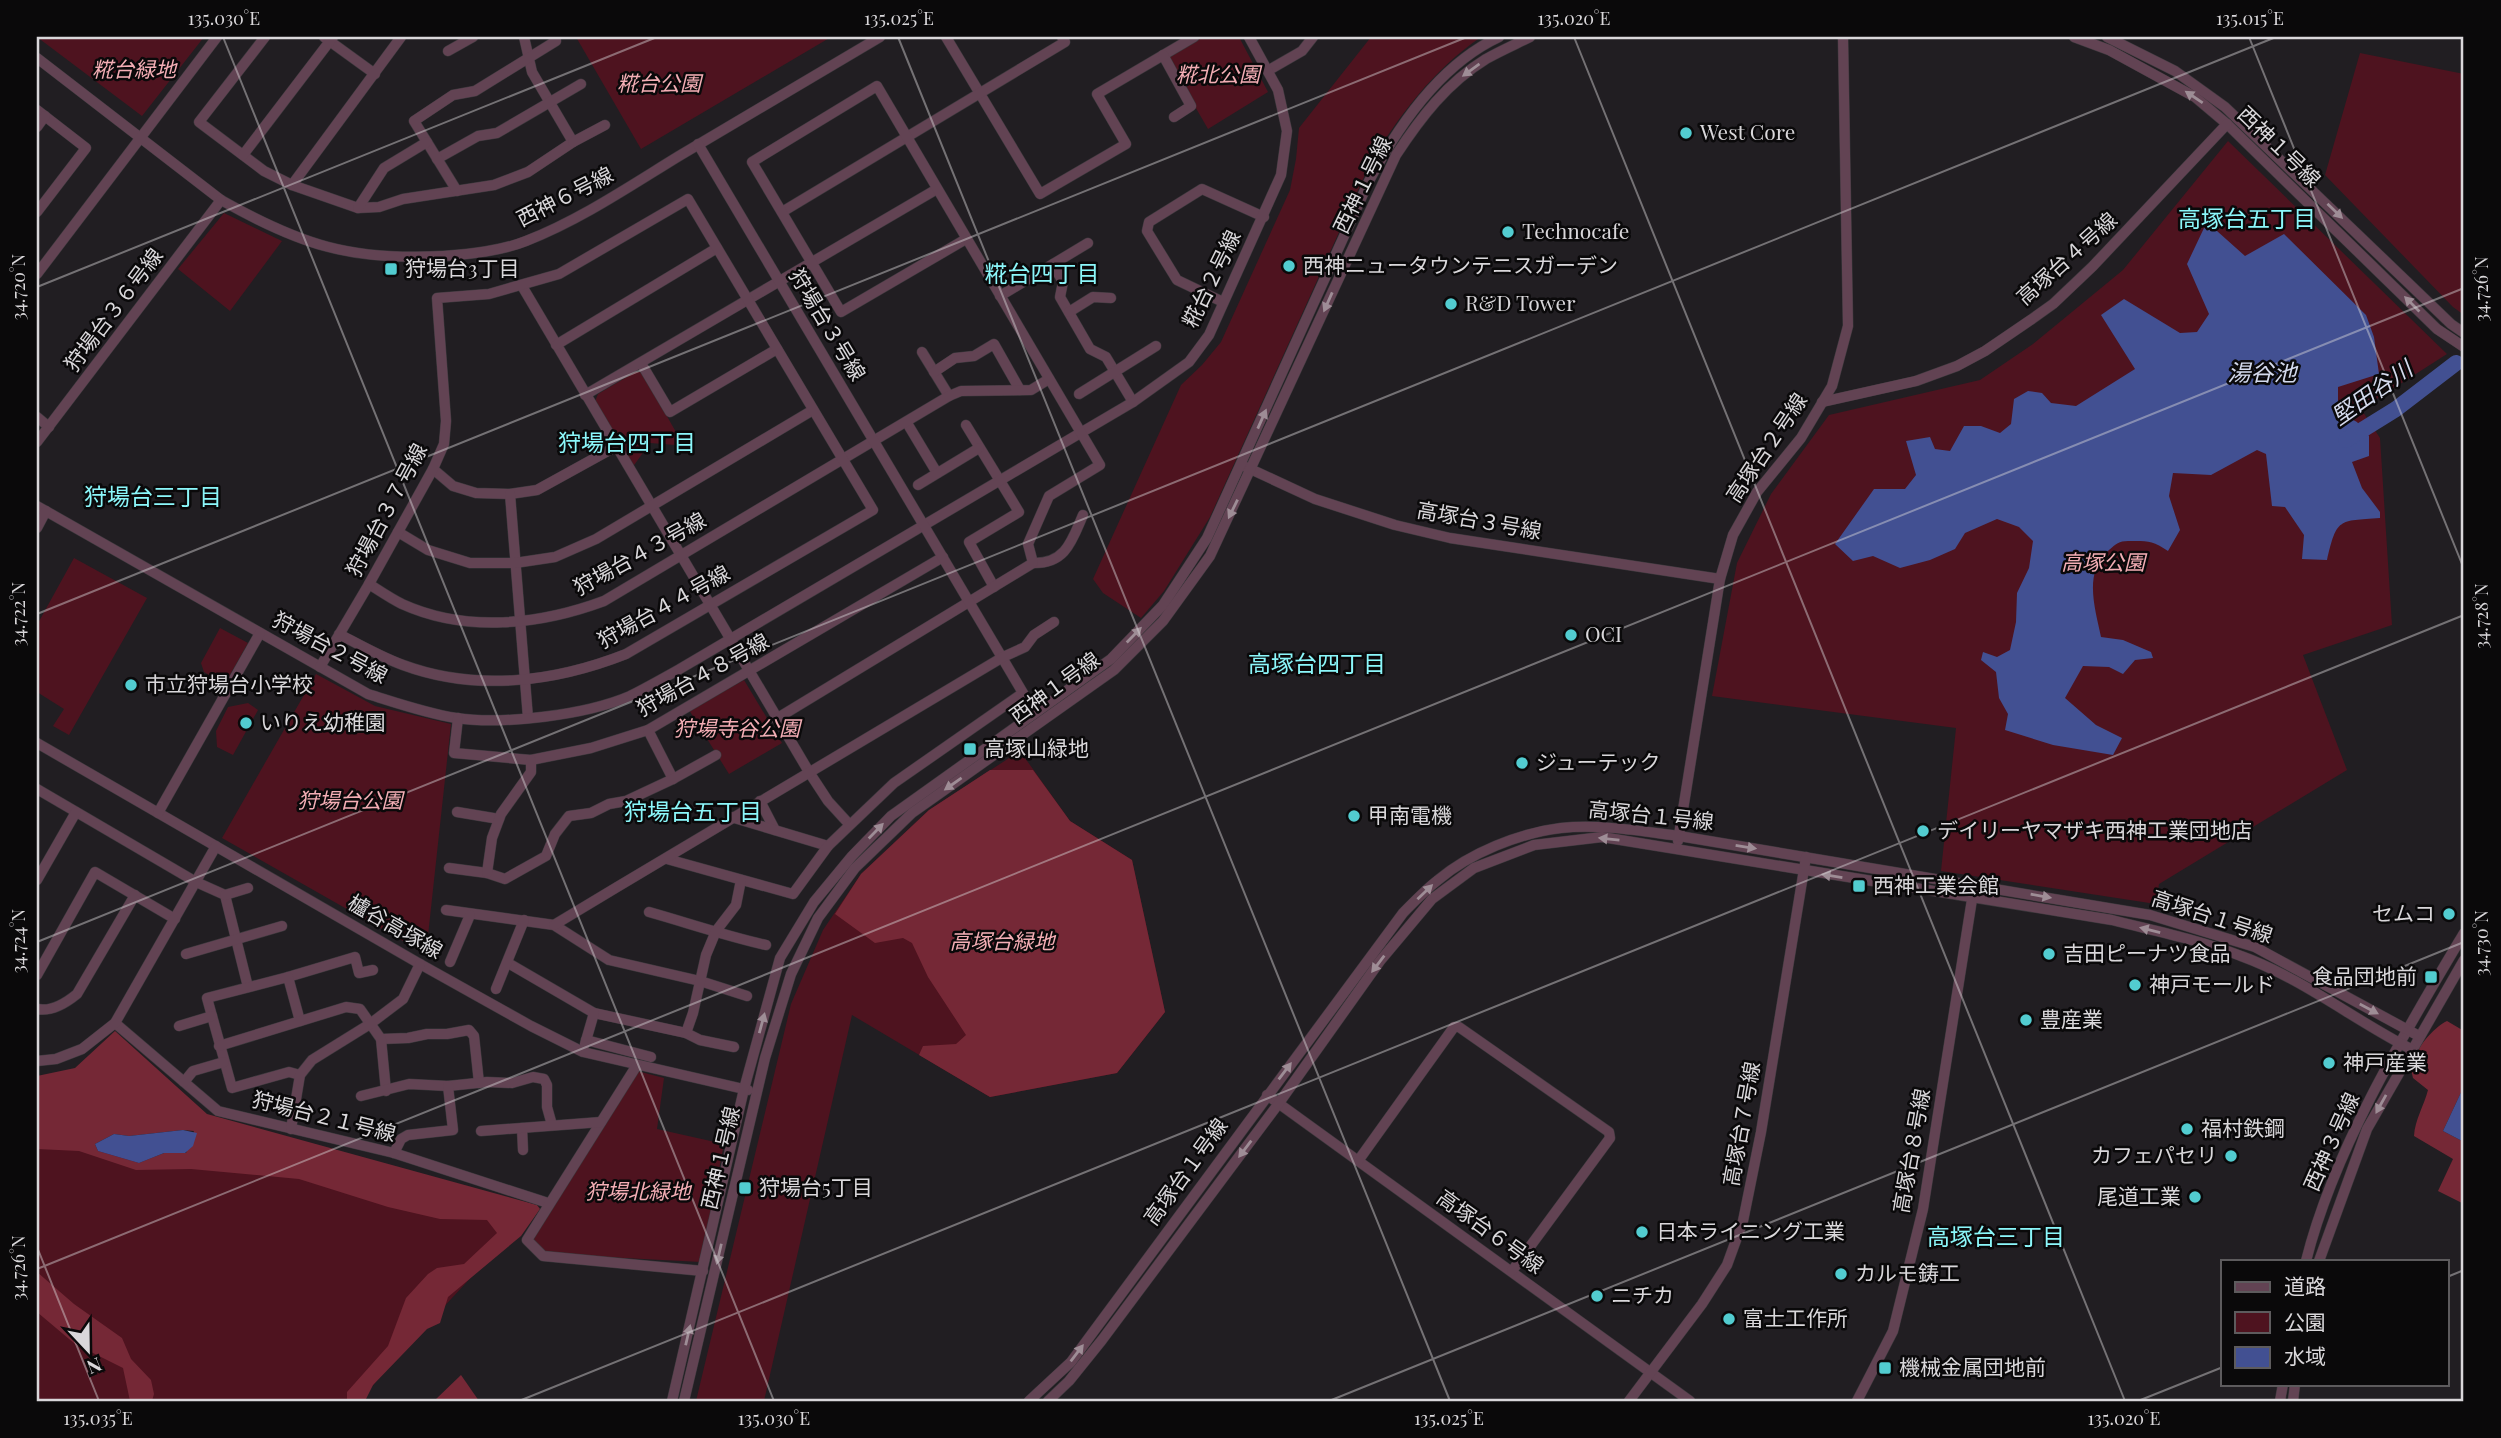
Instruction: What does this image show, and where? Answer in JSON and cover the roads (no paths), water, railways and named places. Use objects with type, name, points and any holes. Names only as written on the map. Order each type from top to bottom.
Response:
[{"type":"street","points":[[37,274],[217,37]]},
{"type":"street","points":[[265,37],[199,122],[264,172],[292,185],[358,208],[379,207],[403,199],[494,185],[527,172],[605,125]]},
{"type":"street","points":[[292,185],[401,37]]},
{"type":"street","points":[[447,51],[473,37]]},
{"type":"street","points":[[524,37],[532,72],[573,142]]},
{"type":"street","name":"西神６号線","points":[[37,58],[221,201],[292,237],[337,251],[398,259],[465,255],[525,242],[594,207],[880,37]]},
{"type":"street","points":[[946,37],[1040,194],[1126,144],[1097,94],[1163,55],[1180,41],[1194,37]]},
{"type":"street","points":[[782,212],[1065,43],[1062,37]]},
{"type":"street","name":"糀台２号線","points":[[923,525],[1133,402],[1189,362],[1209,335],[1281,174],[1287,131],[1278,90],[1249,37]]},
{"type":"street","points":[[1269,70],[1302,51],[1313,37]]},
{"type":"street","name":"西神１号線","points":[[672,1401],[744,1089],[780,958],[814,902],[852,856],[891,816],[1111,659],[1163,605],[1207,538],[1369,181],[1388,146],[1409,115],[1446,76],[1468,56],[1499,37]]},
{"type":"street","name":"西神１号線","points":[[684,1401],[756,1092],[790,974],[818,918],[855,868],[912,813],[1103,678],[1123,662],[1163,621],[1210,556],[1396,155],[1420,119],[1462,76],[1486,59],[1530,37]]},
{"type":"street","name":"高塚台２号線","points":[[1677,849],[1720,579],[1733,536],[1756,492],[1801,439],[1832,386],[1848,326],[1843,37]]},
{"type":"street","name":"西神１号線","points":[[2074,37],[2109,50],[2195,96],[2437,329],[2464,347]]},
{"type":"street","name":"西神１号線","points":[[2108,37],[2175,71],[2225,107],[2451,324],[2464,333]]},
{"type":"street","points":[[243,155],[329,38],[374,74]]},
{"type":"street","points":[[457,191],[414,121],[453,95],[475,91],[556,41]]},
{"type":"street","points":[[1163,55],[1191,106],[1174,117]]},
{"type":"street","points":[[437,159],[478,136],[497,133],[581,84]]},
{"type":"street","points":[[966,239],[841,312],[752,162],[877,86],[1100,465],[1049,496],[1028,544],[1033,562]]},
{"type":"street","points":[[37,127],[41,113],[86,148],[37,212]]},
{"type":"street","name":"高塚台４号線","points":[[1822,402],[1916,381],[1957,366],[1985,351],[2032,319],[2053,304],[2094,266],[2227,124]]},
{"type":"street","points":[[358,208],[384,168],[427,142]]},
{"type":"street","name":"狩場台３号線","points":[[698,144],[1023,693],[894,783],[849,824]]},
{"type":"street","points":[[585,396],[937,189]]},
{"type":"street","points":[[1223,302],[1177,280],[1147,231],[1149,222],[1202,189],[1264,217]]},
{"type":"street","name":"狩場台３７号線","points":[[320,667],[398,532],[444,444],[446,421],[437,298],[489,294],[522,286],[570,268],[688,199],[717,248]]},
{"type":"street","name":"狩場台３６号線","points":[[37,442],[221,201]]},
{"type":"street","points":[[1000,296],[1088,243]]},
{"type":"street","points":[[556,345],[717,248],[842,460]]},
{"type":"street","points":[[1053,264],[1063,282],[1060,297],[1090,349],[1106,356],[1133,402]]},
{"type":"street","points":[[522,286],[776,719],[828,802],[849,824],[828,846],[793,894],[667,859]]},
{"type":"street","points":[[1069,312],[1093,298],[1111,298]]},
{"type":"street","points":[[934,372],[955,358],[974,356],[994,344],[1020,390]]},
{"type":"street","points":[[1079,394],[1156,346]]},
{"type":"street","points":[[641,363],[670,412],[777,349]]},
{"type":"street","points":[[922,352],[949,397],[961,391],[1031,390],[1049,379]]},
{"type":"street","name":"狩場台４３号線","points":[[369,584],[401,603],[429,614],[473,622],[520,621],[573,612],[604,601],[949,397]]},
{"type":"street","points":[[398,532],[428,551],[470,562],[515,563],[555,557],[596,539],[813,410]]},
{"type":"street","points":[[37,417],[49,427]]},
{"type":"street","points":[[906,423],[937,473]]},
{"type":"street","points":[[966,425],[1019,512],[969,542],[994,587]]},
{"type":"street","points":[[433,469],[453,486],[475,493],[510,494],[537,490],[615,447]]},
{"type":"street","points":[[918,485],[979,448]]},
{"type":"street","name":"狩場台４４号線","points":[[339,634],[404,665],[440,675],[483,681],[558,676],[594,667],[626,654],[873,510],[842,460]]},
{"type":"street","name":"高塚台３号線","points":[[1241,465],[1315,499],[1395,525],[1450,538],[1720,579]]},
{"type":"street","points":[[510,494],[528,718]]},
{"type":"street","points":[[37,528],[42,509]]},
{"type":"street","name":"狩場台２号線","points":[[42,509],[368,694],[416,710],[458,718],[528,718],[575,713],[629,696],[923,525]]},
{"type":"street","points":[[776,719],[1033,562],[1046,563],[1067,550],[1083,515]]},
{"type":"street","name":"狩場台４８号線","points":[[458,718],[454,754],[531,760],[591,748],[648,730],[943,557]]},
{"type":"street","points":[[554,925],[667,859],[731,817],[1003,657],[1025,647],[1034,635],[1054,622]]},
{"type":"street","points":[[158,813],[260,633]]},
{"type":"street","points":[[648,730],[673,779]]},
{"type":"street","name":"櫨谷高塚線","points":[[37,743],[420,964],[583,1052],[756,1092]]},
{"type":"street","points":[[449,868],[487,873],[505,879],[547,856],[555,834],[569,816],[591,813],[610,804],[626,801],[716,755]]},
{"type":"street","points":[[487,873],[492,838],[499,819],[531,772],[531,760]]},
{"type":"street","points":[[37,789],[196,882],[225,895],[248,888]]},
{"type":"street","points":[[761,801],[775,830]]},
{"type":"street","points":[[37,880],[76,812]]},
{"type":"street","points":[[457,812],[499,819]]},
{"type":"street","points":[[731,817],[828,846]]},
{"type":"street","name":"高塚台１号線","points":[[1029,1401],[1071,1362],[1403,913],[1439,879],[1457,867],[1494,848],[1536,833],[1562,828],[1612,828],[1679,836],[2150,915],[2255,947],[2419,1036]]},
{"type":"street","name":"高塚台１号線","points":[[1048,1401],[1069,1381],[1102,1340],[1389,951],[1432,900],[1474,868],[1534,845],[1602,837],[2112,920],[2243,956],[2411,1049]]},
{"type":"street","points":[[37,1061],[56,1059],[82,1049],[115,1023],[216,846]]},
{"type":"street","name":"高塚台７号線","points":[[1629,1401],[1721,1275],[1743,1221],[1759,1145],[1806,857]]},
{"type":"street","points":[[37,975],[95,872],[175,919]]},
{"type":"street","points":[[686,1033],[716,930],[736,905],[741,880]]},
{"type":"street","name":"高塚台８号線","points":[[1857,1401],[1893,1331],[1923,1209],[1974,884]]},
{"type":"street","points":[[37,1009],[42,1011],[63,1005],[77,994],[135,895]]},
{"type":"street","points":[[225,895],[248,987]]},
{"type":"street","points":[[446,910],[554,925],[610,960],[700,981],[747,996]]},
{"type":"street","points":[[649,912],[716,930],[727,937],[766,946]]},
{"type":"street","points":[[450,961],[470,915]]},
{"type":"street","points":[[496,989],[524,920]]},
{"type":"street","points":[[186,954],[282,926]]},
{"type":"street","name":"西神３号線","points":[[2306,1260],[2348,1146],[2407,1029],[2464,933]]},
{"type":"street","points":[[300,1075],[289,1072],[232,1088],[207,998],[355,957],[359,973],[373,970]]},
{"type":"street","name":"西神３号線","points":[[2319,1260],[2367,1129],[2464,960]]},
{"type":"street","points":[[508,963],[594,1013],[686,1033],[700,1040],[734,1047]]},
{"type":"street","points":[[291,1129],[300,1075],[312,1060],[324,1051],[370,1024],[402,999],[420,964]]},
{"type":"street","points":[[288,977],[300,1021]]},
{"type":"street","points":[[219,1046],[346,1007],[360,1009],[382,1039],[386,1091]]},
{"type":"street","points":[[583,1052],[594,1013]]},
{"type":"street","points":[[179,1026],[212,1016]]},
{"type":"street","name":"狩場台２１号線","points":[[115,1023],[218,1111],[394,1153],[548,1203]]},
{"type":"street","points":[[1358,1161],[1454,1027],[1459,1027],[1609,1132],[1610,1138],[1512,1271]]},
{"type":"street","points":[[382,1039],[469,1030],[474,1036],[479,1083]]},
{"type":"street","points":[[586,1040],[651,1057]]},
{"type":"street","points":[[184,1082],[193,1071],[223,1062]]},
{"type":"street","points":[[636,1065],[527,1240],[543,1256],[703,1271]]},
{"type":"street","points":[[361,1096],[409,1084],[448,1086],[512,1083],[533,1077],[544,1079],[547,1085],[547,1107],[552,1125]]},
{"type":"street","points":[[394,1153],[401,1139],[408,1135],[453,1130],[448,1086]]},
{"type":"street","name":"高塚台６号線","points":[[1267,1095],[1690,1401]]},
{"type":"street","points":[[481,1131],[601,1122]]},
{"type":"street","points":[[522,1128],[523,1150]]},
{"type":"water","name":"湯谷池","points":[[2204,228],[2217,231],[2245,256],[2284,234],[2366,315],[2374,337],[2379,374],[2338,387],[2338,412],[2357,422],[2369,436],[2369,456],[2352,462],[2362,488],[2380,512],[2380,518],[2342,524],[2334,536],[2327,560],[2302,559],[2304,535],[2285,507],[2272,506],[2266,454],[2257,450],[2211,475],[2173,473],[2169,496],[2180,530],[2168,551],[2149,542],[2120,542],[2101,559],[2093,580],[2094,603],[2101,637],[2123,640],[2151,652],[2153,658],[2135,660],[2123,674],[2109,667],[2083,666],[2065,698],[2096,725],[2122,738],[2113,755],[2053,745],[2005,730],[2008,714],[1999,698],[1996,672],[1981,660],[1983,652],[1997,657],[2010,650],[2016,622],[2017,593],[2029,568],[2033,541],[2019,527],[1997,519],[1965,533],[1955,549],[1930,560],[1900,568],[1873,556],[1853,561],[1835,544],[1874,489],[1905,489],[1916,475],[1906,441],[1930,437],[1935,449],[1950,451],[1964,426],[1981,426],[2000,433],[2011,424],[2014,399],[2028,391],[2042,393],[2051,403],[2076,406],[2135,369],[2101,315],[2124,299],[2180,333],[2197,332],[2209,314],[2187,264]]},
{"type":"water","points":[[2464,1086],[2464,1142],[2443,1131]]},
{"type":"water","points":[[183,1130],[197,1133],[193,1146],[185,1153],[164,1153],[139,1163],[98,1151],[95,1144],[114,1134],[129,1136]]},
{"type":"waterway","name":"堅田谷川","points":[[2346,440],[2396,409],[2456,363]]},
{"type":"place","name":"West Core","points":[[1686,133]]},
{"type":"place","name":"Technocafe","points":[[1508,232]]},
{"type":"place","name":"西神ニュータウンテニスガーデン","points":[[1289,266]]},
{"type":"place","name":"狩場台3丁目","points":[[391,269]]},
{"type":"place","name":"R&D Tower","points":[[1451,304]]},
{"type":"place","name":"OCI","points":[[1571,635]]},
{"type":"place","name":"市立狩場台小学校","points":[[131,685]]},
{"type":"place","name":"いりえ幼稚園","points":[[246,723]]},
{"type":"place","name":"高塚山緑地","points":[[970,749]]},
{"type":"place","name":"ジューテック","points":[[1522,763]]},
{"type":"place","name":"甲南電機","points":[[1354,816]]},
{"type":"place","name":"デイリーヤマザキ西神工業団地店","points":[[1923,831]]},
{"type":"place","name":"西神工業会館","points":[[1859,886]]},
{"type":"place","name":"セムコ","points":[[2449,914]]},
{"type":"place","name":"吉田ピーナツ食品","points":[[2049,954]]},
{"type":"place","name":"食品団地前","points":[[2431,977]]},
{"type":"place","name":"神戸モールド","points":[[2135,985]]},
{"type":"place","name":"豊産業","points":[[2026,1020]]},
{"type":"place","name":"神戸産業","points":[[2329,1063]]},
{"type":"place","name":"福村鉄鋼","points":[[2187,1129]]},
{"type":"place","name":"カフェパセリ","points":[[2231,1156]]},
{"type":"place","name":"狩場台5丁目","points":[[745,1188]]},
{"type":"place","name":"尾道工業","points":[[2195,1197]]},
{"type":"place","name":"日本ライニング工業","points":[[1642,1232]]},
{"type":"place","name":"カルモ鋳工","points":[[1841,1274]]},
{"type":"place","name":"ニチカ","points":[[1597,1296]]},
{"type":"place","name":"富士工作所","points":[[1729,1319]]},
{"type":"place","name":"機械金属団地前","points":[[1885,1368]]},
{"type":"district","name":"高塚台五丁目","points":[[2247,219]]},
{"type":"district","name":"糀台四丁目","points":[[1042,274]]},
{"type":"district","name":"狩場台四丁目","points":[[627,443]]},
{"type":"district","name":"狩場台三丁目","points":[[153,497]]},
{"type":"district","name":"高塚台四丁目","points":[[1317,664]]},
{"type":"district","name":"狩場台五丁目","points":[[693,812]]},
{"type":"district","name":"高塚台三丁目","points":[[1996,1237]]},
{"type":"park label","name":"糀台緑地","points":[[134,70]]},
{"type":"park label","name":"糀北公園","points":[[1218,75]]},
{"type":"park label","name":"糀台公園","points":[[659,84]]},
{"type":"park label","name":"高塚公園","points":[[2103,563]]},
{"type":"park label","name":"狩場寺谷公園","points":[[737,729]]},
{"type":"park label","name":"狩場台公園","points":[[350,801]]},
{"type":"park label","name":"高塚台緑地","points":[[1002,942]]},
{"type":"park label","name":"狩場北緑地","points":[[638,1192]]}]
